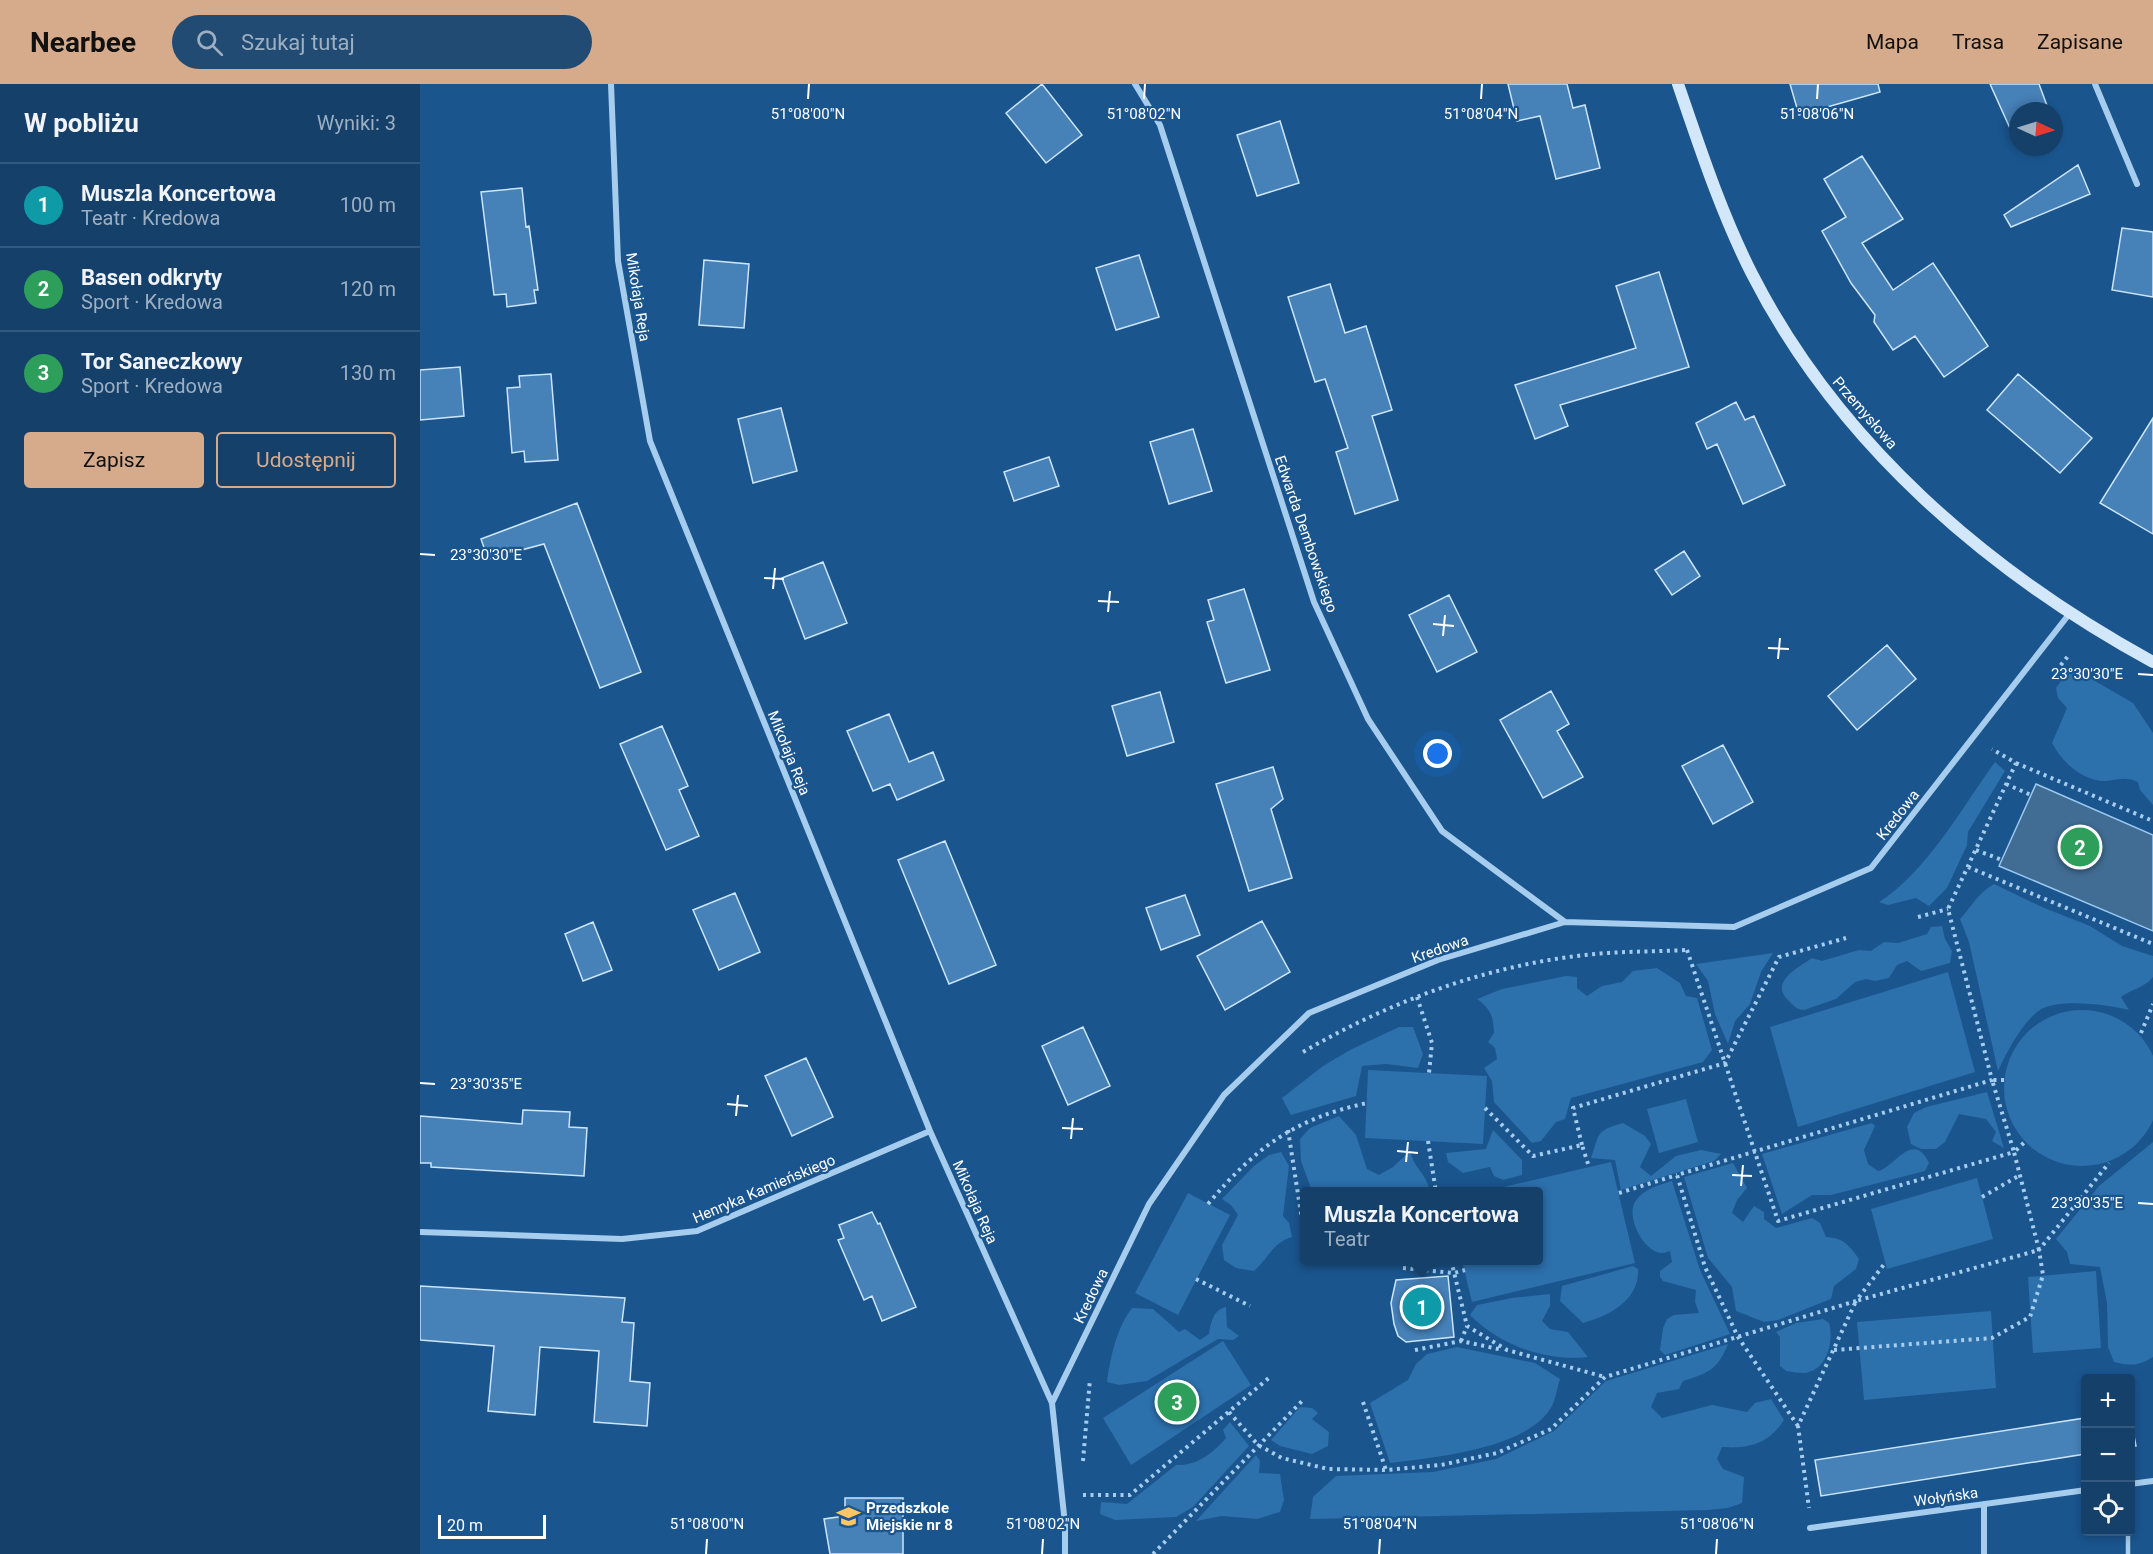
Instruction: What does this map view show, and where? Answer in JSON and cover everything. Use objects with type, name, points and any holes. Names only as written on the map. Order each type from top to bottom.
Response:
[{"type":"main road","name":"Przemysłowa","points":[[1678,84],[1710,179],[1752,274],[1808,368],[1864,438],[1940,515],[2070,613],[2153,662]]},
{"type":"street","name":"Mikołaja Reja","points":[[611,84],[618,261],[650,441],[930,1131],[1052,1403]]},
{"type":"street","name":"Edwarda Dembowskiego","points":[[1136,84],[1160,125],[1314,602],[1368,719],[1442,831],[1565,922]]},
{"type":"street","points":[[2095,84],[2137,184]]},
{"type":"street","name":"Kredowa","points":[[1052,1403],[1149,1204],[1224,1095],[1309,1013],[1438,960],[1565,922],[1734,927],[1871,868],[2070,613]]},
{"type":"street","name":"Henryka Kamieńskiego","points":[[420,1232],[622,1239],[697,1232],[930,1131]]},
{"type":"street","points":[[1052,1403],[1065,1524],[1065,1554]]},
{"type":"street","points":[[2135,1483],[2153,1481]]},
{"type":"street","name":"Wołyńska","points":[[1810,1528],[2081,1491]]},
{"type":"street","points":[[1984,1504],[1984,1554]]},
{"type":"lane","points":[[2128,1536],[2128,1554]]},
{"type":"path","points":[[2055,672],[2069,655]]},
{"type":"path","points":[[1985,758],[1998,741]]},
{"type":"path","points":[[1991,749],[2016,763],[2153,821]]},
{"type":"path","points":[[1833,1350],[1992,1338],[2030,1317],[2043,1275],[2039,1250],[1948,909],[2016,763]]},
{"type":"path","points":[[2006,784],[2031,795]]},
{"type":"path","points":[[1976,850],[2002,860]]},
{"type":"path","points":[[1968,867],[2153,944]]},
{"type":"path","points":[[1918,917],[1948,909]]},
{"type":"path","points":[[1589,1167],[1574,1107],[1725,1063],[1779,957],[1846,938]]},
{"type":"path","points":[[1297,1055],[1350,1024],[1449,985],[1542,962],[1621,952],[1698,949]]},
{"type":"path","points":[[1687,950],[1778,1221],[2014,1152],[2026,1141]]},
{"type":"path","points":[[1417,997],[1432,1043],[1429,1073]]},
{"type":"path","points":[[2141,1033],[2153,1004]]},
{"type":"path","points":[[1619,1193],[1992,1080],[2004,1080]]},
{"type":"path","points":[[1208,1204],[1258,1151],[1288,1130],[1330,1111],[1367,1103]]},
{"type":"path","points":[[1485,1108],[1533,1156],[1582,1145]]},
{"type":"path","points":[[1288,1130],[1300,1207]]},
{"type":"path","points":[[1428,1141],[1435,1187]]},
{"type":"path","points":[[1229,1412],[1258,1445],[1282,1458],[1328,1469],[1386,1470],[1441,1465],[1497,1453],[1551,1429],[1605,1377],[1856,1301],[2039,1250],[2109,1163]]},
{"type":"path","points":[[1677,1175],[1705,1267],[1738,1337],[1798,1426],[1810,1528]]},
{"type":"path","points":[[1982,1197],[2019,1175]]},
{"type":"path","points":[[1798,1426],[1856,1301],[1885,1263]]},
{"type":"path","points":[[1452,1265],[1467,1326],[1461,1341]]},
{"type":"path","points":[[1403,1268],[1454,1273],[1465,1270]]},
{"type":"path","points":[[1196,1279],[1250,1306]]},
{"type":"path","points":[[1467,1326],[1507,1350]]},
{"type":"path","points":[[1415,1350],[1461,1341],[1507,1350],[1605,1377]]},
{"type":"path","points":[[1082,1467],[1091,1373]]},
{"type":"path","points":[[1082,1495],[1130,1495],[1270,1377]]},
{"type":"path","points":[[1153,1554],[1303,1400]]},
{"type":"path","points":[[1363,1402],[1386,1470]]},
{"type":"path","points":[[1082,1486],[1082,1506]]},
{"type":"shaded area","points":[[2071,667],[2133,703],[2153,733],[2153,805],[2140,790],[2138,782],[2125,779],[2105,781],[2088,778],[2067,763],[2056,750],[2052,743],[2067,708],[2058,698],[2056,688]]},
{"type":"shaded area","points":[[1995,762],[2005,771],[1968,832],[1967,845],[1947,888],[1929,906],[1916,898],[1888,905],[1879,902],[1896,889],[1928,857]]},
{"type":"shaded area","points":[[2036,784],[2153,835],[2153,931],[1999,866]]},
{"type":"shaded area","points":[[1994,884],[2042,907],[2090,926],[2122,946],[2153,956],[2153,977],[2146,984],[2121,997],[2129,1010],[2068,1003],[2045,1007],[2037,1012],[2019,1032],[1998,1071],[1969,942],[1960,919],[1979,896]]},
{"type":"shaded area","points":[[1942,926],[1945,939],[1952,951],[1950,963],[1921,971],[1907,961],[1897,965],[1889,978],[1855,982],[1836,999],[1804,1010],[1795,1007],[1783,993],[1782,987],[1788,976],[1812,958],[1822,961],[1859,950],[1871,951],[1884,942],[1898,943],[1927,934],[1931,927]]},
{"type":"shaded area","points":[[1773,953],[1761,972],[1750,1004],[1735,1021],[1728,1044],[1715,1014],[1708,981],[1696,964]]},
{"type":"shaded area","points":[[1657,968],[1680,983],[1686,996],[1697,998],[1712,1050],[1703,1062],[1571,1098],[1565,1119],[1556,1122],[1541,1141],[1532,1143],[1494,1102],[1492,1081],[1484,1068],[1497,1059],[1495,1048],[1488,1042],[1494,1033],[1493,1022],[1488,1010],[1477,999],[1502,989],[1566,976],[1577,977],[1577,988],[1587,996],[1602,986],[1622,982],[1633,971]]},
{"type":"shaded area","points":[[1948,972],[1975,1072],[1798,1127],[1770,1027]]},
{"type":"shaded area","points":[[2082,1010],[2097,1012],[2125,1023],[2147,1045],[2154,1058],[2154,1118],[2147,1131],[2125,1153],[2097,1164],[2082,1166],[2067,1164],[2039,1153],[2017,1131],[2006,1103],[2004,1088],[2006,1073],[2017,1045],[2039,1023],[2067,1012]]},
{"type":"shaded area","points":[[1399,1027],[1413,1027],[1423,1054],[1418,1068],[1386,1064],[1362,1066],[1356,1096],[1291,1115],[1282,1098],[1323,1066],[1352,1049]]},
{"type":"shaded area","points":[[1368,1070],[1487,1076],[1483,1144],[1365,1138]]},
{"type":"shaded area","points":[[1987,1092],[2004,1148],[1992,1141],[1996,1132],[1986,1119],[1959,1114],[1945,1142],[1936,1149],[1921,1149],[1911,1144],[1907,1127],[1914,1113],[1926,1107]]},
{"type":"shaded area","points":[[1686,1099],[1698,1142],[1659,1153],[1647,1109]]},
{"type":"shaded area","points":[[1339,1116],[1356,1135],[1367,1169],[1379,1175],[1393,1167],[1410,1151],[1428,1187],[1311,1187],[1301,1161],[1300,1139],[1310,1128]]},
{"type":"shaded area","points":[[1623,1123],[1645,1136],[1651,1144],[1640,1167],[1651,1176],[1676,1156],[1701,1150],[1721,1154],[1714,1161],[1621,1190],[1615,1160],[1591,1158],[1600,1134],[1607,1128]]},
{"type":"shaded area","points":[[1872,1123],[1875,1126],[1864,1150],[1868,1164],[1878,1171],[1904,1153],[1917,1149],[1923,1153],[1929,1163],[1925,1171],[1831,1195],[1812,1195],[1782,1214],[1762,1154]]},
{"type":"shaded area","points":[[1493,1130],[1522,1160],[1522,1175],[1503,1180],[1494,1176],[1490,1167],[1463,1173],[1448,1162],[1446,1153],[1486,1149]]},
{"type":"shaded area","points":[[2153,1142],[2153,1357],[2139,1364],[2125,1364],[2114,1362],[2108,1347],[2107,1303],[2100,1267],[2070,1264],[2067,1252],[2056,1239],[2099,1186]]},
{"type":"shaded area","points":[[1281,1152],[1289,1166],[1283,1216],[1289,1223],[1292,1237],[1275,1247],[1254,1271],[1236,1268],[1224,1260],[1222,1245],[1238,1215],[1231,1205],[1222,1199],[1254,1166],[1269,1155]]},
{"type":"shaded area","points":[[1611,1162],[1635,1263],[1472,1302],[1463,1265],[1543,1265],[1543,1187],[1503,1187]]},
{"type":"shaded area","points":[[1733,1163],[1747,1188],[1737,1200],[1732,1213],[1743,1222],[1754,1206],[1764,1212],[1764,1219],[1776,1228],[1812,1218],[1820,1223],[1826,1237],[1846,1243],[1859,1259],[1856,1269],[1834,1286],[1831,1299],[1778,1320],[1764,1322],[1736,1311],[1732,1287],[1708,1258],[1684,1177]]},
{"type":"shaded area","points":[[1977,1178],[1993,1239],[1887,1269],[1871,1209]]},
{"type":"shaded area","points":[[1672,1181],[1700,1270],[1730,1334],[1665,1355],[1660,1350],[1663,1328],[1667,1319],[1674,1315],[1699,1313],[1695,1302],[1696,1290],[1663,1281],[1660,1271],[1672,1262],[1670,1251],[1661,1253],[1654,1251],[1642,1240],[1635,1224],[1633,1208],[1642,1194]]},
{"type":"shaded area","points":[[1188,1193],[1230,1215],[1178,1315],[1135,1293]]},
{"type":"shaded area","points":[[1633,1266],[1638,1269],[1634,1290],[1621,1305],[1603,1316],[1583,1323],[1560,1301],[1562,1286]]},
{"type":"shaded area","points":[[2096,1271],[2101,1348],[2033,1353],[2028,1277]]},
{"type":"shaded area","points":[[1550,1294],[1550,1306],[1542,1321],[1550,1329],[1568,1332],[1588,1357],[1556,1357],[1524,1349],[1495,1335],[1470,1315],[1477,1305]]},
{"type":"shaded area","points":[[1226,1307],[1227,1327],[1239,1336],[1233,1340],[1218,1339],[1147,1381],[1119,1385],[1107,1382],[1115,1343],[1122,1324],[1132,1308],[1153,1309],[1179,1332],[1185,1329],[1200,1340],[1209,1334],[1215,1314]]},
{"type":"shaded area","points":[[1991,1311],[1996,1388],[1864,1400],[1857,1322]]},
{"type":"shaded area","points":[[1823,1319],[1829,1323],[1831,1338],[1824,1360],[1813,1371],[1805,1373],[1786,1371],[1780,1366],[1780,1337],[1776,1332],[1796,1323]]},
{"type":"shaded area","points":[[1223,1341],[1251,1385],[1131,1465],[1103,1418]]},
{"type":"shaded area","points":[[1728,1344],[1712,1369],[1683,1381],[1679,1389],[1657,1393],[1651,1407],[1662,1418],[1712,1405],[1747,1412],[1755,1403],[1771,1399],[1784,1420],[1772,1435],[1750,1446],[1722,1447],[1717,1459],[1723,1469],[1744,1477],[1742,1503],[1728,1508],[1708,1510],[1310,1519],[1313,1497],[1336,1476],[1433,1472],[1496,1459],[1554,1431],[1606,1381]]},
{"type":"shaded area","points":[[1457,1347],[1535,1363],[1560,1379],[1552,1406],[1540,1421],[1523,1432],[1502,1441],[1455,1454],[1390,1463],[1370,1403],[1408,1380],[1416,1364],[1427,1354]]},
{"type":"shaded area","points":[[1300,1407],[1312,1408],[1318,1413],[1312,1419],[1329,1432],[1328,1446],[1312,1454],[1280,1446],[1271,1440]]},
{"type":"shaded area","points":[[1230,1422],[1249,1446],[1193,1507],[1176,1517],[1115,1520],[1100,1514],[1101,1502],[1127,1504],[1176,1465],[1198,1461],[1216,1449],[1226,1438],[1223,1430]]},
{"type":"shaded area","points":[[1256,1455],[1260,1461],[1259,1473],[1280,1474],[1284,1500],[1280,1512],[1257,1519],[1222,1516],[1196,1521]]},
{"type":"building","points":[[1042,84],[1082,135],[1046,163],[1006,113]]},
{"type":"building","points":[[1508,84],[1567,84],[1573,108],[1585,105],[1600,168],[1556,179],[1540,116],[1517,121]]},
{"type":"building","points":[[1790,84],[1878,84],[1880,92],[1799,115]]},
{"type":"building","points":[[1990,84],[2039,84],[2046,102],[2009,102],[2009,126]]},
{"type":"building","points":[[1280,121],[1299,183],[1257,196],[1237,135]]},
{"type":"building","points":[[1862,156],[1903,219],[1862,243],[1893,290],[1933,263],[1988,346],[1944,377],[1915,336],[1893,350],[1874,322],[1875,315],[1851,283],[1822,231],[1846,217],[1824,179]]},
{"type":"building","points":[[2078,165],[2090,194],[2011,227],[2004,215]]},
{"type":"building","points":[[522,188],[526,227],[529,226],[538,290],[534,290],[536,303],[507,307],[506,294],[494,295],[481,192]]},
{"type":"building","points":[[2122,228],[2153,232],[2153,297],[2112,290]]},
{"type":"building","points":[[1139,255],[1159,317],[1116,330],[1096,268]]},
{"type":"building","points":[[704,260],[749,264],[744,328],[699,325]]},
{"type":"building","points":[[1659,272],[1689,367],[1560,405],[1568,426],[1535,439],[1515,385],[1636,348],[1616,286]]},
{"type":"building","points":[[1330,284],[1345,333],[1366,326],[1392,410],[1372,416],[1398,500],[1355,514],[1336,452],[1348,448],[1325,379],[1315,382],[1288,297]]},
{"type":"building","points":[[460,367],[464,416],[420,420],[420,370]]},
{"type":"building","points":[[551,374],[558,460],[525,462],[524,451],[512,453],[507,388],[520,387],[519,376]]},
{"type":"building","points":[[2018,374],[2092,438],[2060,473],[1987,410]]},
{"type":"building","points":[[1736,402],[1745,420],[1754,416],[1785,485],[1743,504],[1717,444],[1707,449],[1696,423]]},
{"type":"building","points":[[781,408],[797,471],[753,483],[738,419]]},
{"type":"building","points":[[2153,418],[2153,534],[2100,503]]},
{"type":"building","points":[[1193,429],[1212,491],[1169,504],[1150,442]]},
{"type":"building","points":[[1049,457],[1059,486],[1014,501],[1004,472]]},
{"type":"building","points":[[577,503],[641,672],[600,688],[544,544],[488,559],[481,539]]},
{"type":"building","points":[[1684,551],[1700,576],[1672,595],[1655,570]]},
{"type":"building","points":[[823,562],[847,623],[805,639],[782,578]]},
{"type":"building","points":[[1244,589],[1270,670],[1226,683],[1207,622],[1214,620],[1208,600]]},
{"type":"building","points":[[1449,595],[1477,652],[1437,672],[1409,615]]},
{"type":"building","points":[[1887,645],[1916,679],[1857,730],[1828,696]]},
{"type":"building","points":[[1551,691],[1569,724],[1557,731],[1583,777],[1543,798],[1500,720]]},
{"type":"building","points":[[1160,692],[1174,742],[1127,756],[1112,706]]},
{"type":"building","points":[[889,714],[909,762],[933,752],[944,780],[897,800],[890,784],[873,791],[847,731]]},
{"type":"building","points":[[662,726],[688,786],[679,790],[699,836],[666,850],[620,744]]},
{"type":"building","points":[[1723,745],[1753,802],[1713,824],[1682,766]]},
{"type":"building","points":[[1273,767],[1283,799],[1271,809],[1292,878],[1249,891],[1216,784]]},
{"type":"building","points":[[945,841],[996,965],[949,984],[898,860]]},
{"type":"building","points":[[735,893],[760,952],[719,970],[693,910]]},
{"type":"building","points":[[1185,895],[1200,935],[1161,950],[1146,908]]},
{"type":"building","points":[[1262,921],[1290,972],[1225,1010],[1197,956]]},
{"type":"building","points":[[593,922],[612,970],[583,981],[565,934]]},
{"type":"building","points":[[1083,1027],[1110,1086],[1068,1105],[1042,1046]]},
{"type":"building","points":[[806,1058],[833,1117],[792,1136],[765,1076]]},
{"type":"building","points":[[523,1110],[570,1112],[569,1127],[587,1128],[584,1176],[431,1167],[431,1163],[420,1163],[420,1116],[522,1124]]},
{"type":"building","points":[[872,1212],[878,1224],[880,1223],[916,1307],[882,1321],[872,1296],[864,1300],[838,1240],[844,1238],[839,1225]]},
{"type":"building","points":[[1448,1276],[1454,1337],[1406,1342],[1398,1336],[1394,1324],[1391,1303],[1396,1280]]},
{"type":"building","points":[[420,1286],[625,1298],[622,1322],[634,1323],[630,1381],[650,1383],[647,1426],[594,1422],[599,1351],[540,1347],[535,1415],[488,1411],[494,1346],[420,1340]]},
{"type":"building","points":[[2081,1419],[2081,1455],[1821,1496],[1815,1460]]},
{"type":"building","points":[[845,1498],[903,1498],[903,1554],[830,1554],[824,1519],[845,1516]]},
{"type":"place","name":"Basen odkryty","points":[[2080,847]]},
{"type":"place","name":"Muszla Koncertowa","points":[[1422,1307]]},
{"type":"place","name":"Tor Saneczkowy","points":[[1177,1402]]},
{"type":"place","name":"Przedszkole Miejskie nr 8","points":[[848,1517]]}]
